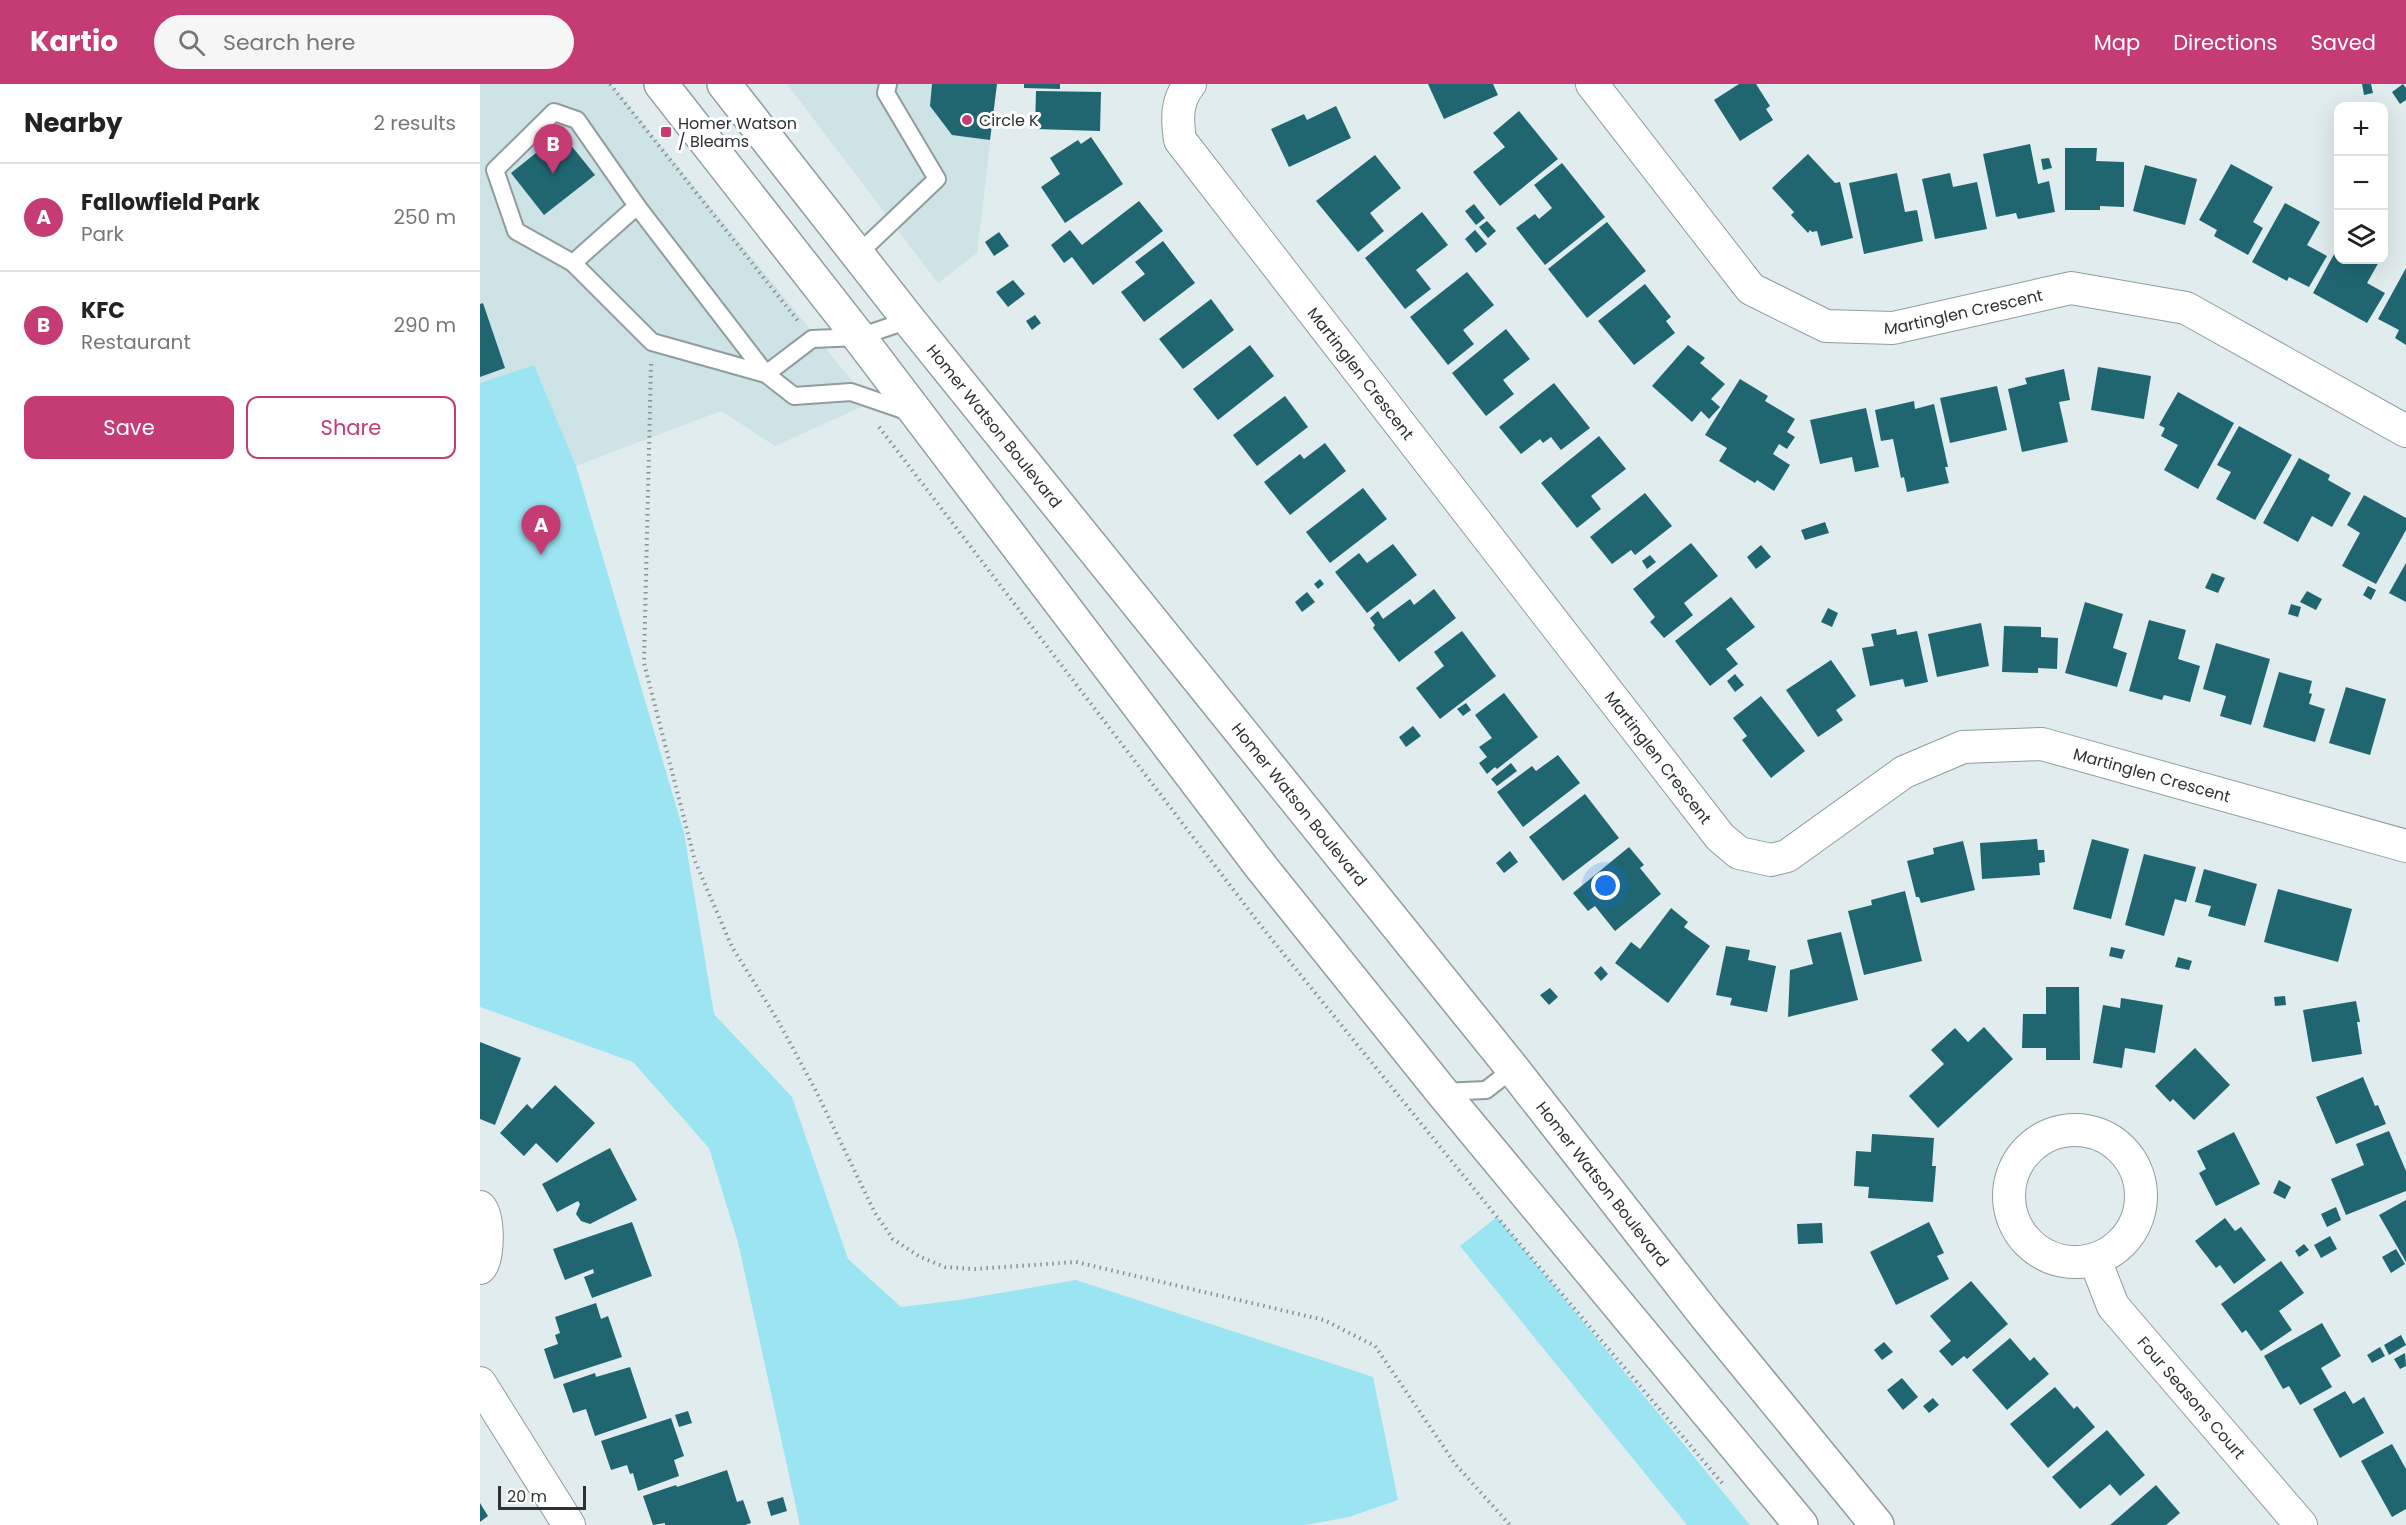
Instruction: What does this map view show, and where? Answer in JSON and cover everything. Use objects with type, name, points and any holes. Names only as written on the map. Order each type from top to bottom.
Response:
[{"type":"main road","points":[[662,84],[859,337],[1262,868],[1442,1092],[1801,1525]]},
{"type":"main road","name":"Homer Watson Boulevard","points":[[724,84],[859,253],[909,320],[1513,1069],[1706,1316],[1877,1525]]},
{"type":"street","name":"Martinglen Crescent","points":[[1190,84],[1180,100],[1177,119],[1180,140],[1720,837],[1739,854],[1772,860],[1787,856],[1904,772],[1962,747],[2042,744],[2406,846]]},
{"type":"street","name":"Martinglen Crescent","points":[[1592,84],[1751,289],[1826,326],[1893,328],[2071,288],[2186,308],[2406,431]]},
{"type":"street","points":[[2077,1131],[2097,1134],[2117,1144],[2132,1161],[2140,1182],[2141,1207],[2133,1229],[2115,1250],[2095,1260],[2067,1263],[2045,1255],[2025,1240],[2014,1220],[2009,1199],[2012,1176],[2021,1159],[2037,1142],[2054,1134],[2077,1131]]},
{"type":"street","points":[[480,1208],[483,1211],[487,1237],[484,1264],[480,1268]]},
{"type":"street","name":"Four Seasons Court","points":[[2095,1260],[2114,1306],[2301,1525]]},
{"type":"street","points":[[480,1383],[569,1525]]},
{"type":"lane","points":[[859,253],[937,179],[886,93],[888,84]]},
{"type":"lane","points":[[766,374],[652,342],[573,263],[516,231],[495,171],[554,112],[576,120],[637,207],[766,374],[794,396],[851,392],[918,416]]},
{"type":"lane","points":[[573,263],[637,207]]},
{"type":"lane","points":[[766,374],[812,339],[859,337],[909,320]]},
{"type":"lane","points":[[1442,1092],[1486,1090],[1513,1069]]},
{"type":"path","points":[[610,84],[798,320]]},
{"type":"path","points":[[652,342],[644,663],[695,861],[732,947],[777,1019],[816,1091],[875,1213],[893,1239],[920,1257],[945,1267],[975,1269],[1076,1263],[1324,1320],[1375,1346],[1456,1465],[1510,1525]]},
{"type":"shaded area","points":[[480,84],[611,84],[870,403],[775,446],[721,411],[576,466],[534,366],[480,383]]},
{"type":"shaded area","points":[[787,84],[997,84],[977,253],[938,283]]},
{"type":"shaded area","points":[[534,365],[576,466],[684,833],[714,1014],[792,1097],[848,1259],[901,1307],[959,1300],[1076,1280],[1373,1377],[1398,1500],[1349,1517],[1305,1525],[800,1525],[738,1242],[709,1148],[633,1062],[480,1007],[480,383]]},
{"type":"shaded area","points":[[1497,1217],[1750,1525],[1687,1525],[1460,1246]]},
{"type":"building","name":"Circle K","points":[[932,84],[997,84],[990,140],[952,135],[930,106]]},
{"type":"building","points":[[1024,84],[1060,84],[1060,89],[1024,88]]},
{"type":"building","points":[[1428,84],[1493,84],[1498,95],[1444,119]]},
{"type":"building","points":[[1739,84],[1756,84],[1770,106],[1766,109],[1773,120],[1740,141],[1714,100]]},
{"type":"building","points":[[2362,84],[2371,84],[2373,93],[2364,95]]},
{"type":"building","points":[[2403,84],[2406,88],[2406,100],[2400,104],[2392,92]]},
{"type":"building","points":[[1036,91],[1101,92],[1100,131],[1035,129]]},
{"type":"building","points":[[1336,106],[1351,138],[1289,167],[1271,129],[1304,114],[1307,120]]},
{"type":"building","points":[[1519,111],[1558,159],[1500,206],[1473,172],[1505,147],[1493,133]]},
{"type":"building","points":[[561,133],[595,175],[544,215],[511,173]]},
{"type":"building","points":[[1091,137],[1123,184],[1065,223],[1041,187],[1060,174],[1050,158],[1078,140],[1081,144]]},
{"type":"building","points":[[2030,144],[2038,184],[2049,181],[2055,212],[2018,219],[2016,213],[1996,217],[1983,154]]},
{"type":"building","points":[[2065,148],[2097,148],[2096,161],[2124,162],[2124,207],[2100,206],[2100,210],[2065,210]]},
{"type":"building","points":[[1808,154],[1835,183],[1840,182],[1853,238],[1821,246],[1817,231],[1810,230],[1808,233],[1791,215],[1794,212],[1772,188]]},
{"type":"building","points":[[1375,155],[1401,188],[1370,213],[1384,231],[1358,252],[1316,201]]},
{"type":"building","points":[[2049,158],[2052,168],[2043,170],[2041,159]]},
{"type":"building","points":[[1562,163],[1605,217],[1545,265],[1516,228],[1535,214],[1539,219],[1552,208],[1534,185]]},
{"type":"building","points":[[2231,164],[2273,187],[2253,222],[2263,228],[2248,255],[2214,236],[2217,230],[2199,220]]},
{"type":"building","points":[[2145,165],[2197,179],[2185,225],[2133,211]]},
{"type":"building","points":[[1897,173],[1905,212],[1917,210],[1923,241],[1864,254],[1849,183]]},
{"type":"building","points":[[1950,173],[1953,187],[1977,182],[1987,229],[1935,239],[1922,179]]},
{"type":"building","points":[[1139,201],[1163,231],[1093,285],[1072,257],[1064,263],[1051,245],[1070,230],[1082,245]]},
{"type":"building","points":[[2285,203],[2320,222],[2307,245],[2327,256],[2309,287],[2289,277],[2287,281],[2252,262]]},
{"type":"building","points":[[1474,204],[1485,218],[1476,225],[1465,211]]},
{"type":"building","points":[[1422,212],[1448,245],[1416,270],[1431,289],[1405,309],[1365,258]]},
{"type":"building","points":[[1487,221],[1496,231],[1488,238],[1479,227]]},
{"type":"building","points":[[1607,222],[1646,271],[1587,318],[1548,269]]},
{"type":"building","points":[[1475,230],[1487,244],[1476,253],[1465,239]]},
{"type":"building","points":[[999,232],[1009,246],[994,256],[985,242]]},
{"type":"building","points":[[1163,241],[1195,283],[1144,322],[1121,292],[1145,274],[1135,262]]},
{"type":"building","points":[[2334,254],[2334,264],[2378,264],[2367,283],[2385,293],[2367,323],[2313,293]]},
{"type":"building","points":[[2406,268],[2406,345],[2395,338],[2399,330],[2378,319]]},
{"type":"building","points":[[1467,272],[1494,305],[1463,330],[1474,344],[1448,365],[1410,317]]},
{"type":"building","points":[[1013,280],[1025,294],[1008,307],[996,292]]},
{"type":"building","points":[[1645,284],[1671,317],[1666,321],[1675,333],[1634,365],[1598,321]]},
{"type":"building","points":[[1211,299],[1234,330],[1183,369],[1159,339]]},
{"type":"building","points":[[483,303],[505,368],[480,377],[480,304]]},
{"type":"building","points":[[1035,315],[1041,323],[1032,330],[1026,321]]},
{"type":"building","points":[[1506,329],[1530,359],[1503,380],[1514,394],[1486,416],[1452,373]]},
{"type":"building","points":[[1250,345],[1274,376],[1218,420],[1193,389]]},
{"type":"building","points":[[1688,345],[1705,358],[1700,363],[1725,384],[1711,399],[1720,407],[1709,419],[1701,411],[1692,422],[1652,386]]},
{"type":"building","points":[[2098,367],[2151,376],[2144,419],[2091,410]]},
{"type":"building","points":[[2064,369],[2070,400],[2059,402],[2068,442],[2022,452],[2008,389],[2027,384],[2025,378]]},
{"type":"building","points":[[1740,379],[1768,396],[1765,401],[1795,419],[1787,432],[1795,437],[1787,449],[1779,444],[1773,454],[1790,465],[1774,491],[1757,480],[1755,483],[1719,461],[1727,448],[1705,435]]},
{"type":"building","points":[[1554,383],[1590,428],[1561,450],[1551,437],[1543,443],[1540,439],[1521,454],[1499,427]]},
{"type":"building","points":[[1997,386],[2007,430],[1950,443],[1940,398]]},
{"type":"building","points":[[2178,392],[2234,423],[2198,489],[2164,470],[2178,445],[2161,436],[2165,428],[2159,425]]},
{"type":"building","points":[[1285,396],[1308,427],[1257,466],[1233,435]]},
{"type":"building","points":[[1914,401],[1915,409],[1934,404],[1948,467],[1945,467],[1949,483],[1907,492],[1904,477],[1901,478],[1893,439],[1881,441],[1875,410]]},
{"type":"building","points":[[1866,408],[1879,467],[1855,472],[1852,457],[1820,464],[1810,420]]},
{"type":"building","points":[[2239,426],[2292,455],[2255,520],[2216,499],[2231,472],[2217,465]]},
{"type":"building","points":[[1599,436],[1626,469],[1591,496],[1601,509],[1577,528],[1541,483]]},
{"type":"building","points":[[1325,443],[1346,471],[1290,515],[1264,482],[1300,454],[1304,459]]},
{"type":"building","points":[[2299,458],[2330,475],[2328,480],[2351,493],[2332,527],[2312,516],[2298,542],[2263,523]]},
{"type":"building","points":[[1363,488],[1387,519],[1330,563],[1306,532]]},
{"type":"building","points":[[1645,493],[1672,526],[1635,555],[1631,550],[1612,564],[1590,537]]},
{"type":"building","points":[[2364,495],[2406,518],[2406,530],[2376,584],[2342,566],[2360,533],[2347,525]]},
{"type":"building","points":[[1825,522],[1829,533],[1805,540],[1801,530]]},
{"type":"building","points":[[1691,543],[1718,576],[1684,603],[1693,615],[1664,638],[1650,622],[1655,617],[1633,589]]},
{"type":"building","points":[[1393,544],[1417,575],[1367,613],[1335,572],[1359,553],[1367,563]]},
{"type":"building","points":[[1761,545],[1771,557],[1756,569],[1747,557]]},
{"type":"building","points":[[1650,555],[1656,562],[1647,569],[1642,561]]},
{"type":"building","points":[[2406,563],[2406,602],[2389,593]]},
{"type":"building","points":[[2212,573],[2225,578],[2218,593],[2205,588]]},
{"type":"building","points":[[1320,579],[1324,584],[1318,589],[1314,584]]},
{"type":"building","points":[[2368,586],[2376,590],[2371,600],[2363,595]]},
{"type":"building","points":[[1434,589],[1456,618],[1399,662],[1373,628],[1375,625],[1370,618],[1378,611],[1383,619],[1410,599],[1414,605]]},
{"type":"building","points":[[2307,591],[2322,599],[2316,610],[2300,602]]},
{"type":"building","points":[[1307,592],[1315,602],[1302,612],[1295,602]]},
{"type":"building","points":[[1731,597],[1755,627],[1726,649],[1738,664],[1710,686],[1675,641]]},
{"type":"building","points":[[2085,602],[2123,614],[2113,648],[2127,653],[2117,687],[2065,673]]},
{"type":"building","points":[[2291,604],[2301,607],[2298,617],[2288,614]]},
{"type":"building","points":[[1828,608],[1838,613],[1832,627],[1821,622]]},
{"type":"building","points":[[2149,620],[2186,630],[2178,659],[2200,666],[2190,702],[2164,695],[2162,700],[2129,691]]},
{"type":"building","points":[[1981,623],[1989,666],[1937,677],[1928,634]]},
{"type":"building","points":[[2004,626],[2041,627],[2041,637],[2058,638],[2057,669],[2038,668],[2038,673],[2002,672]]},
{"type":"building","points":[[1896,629],[1897,635],[1917,631],[1928,682],[1905,687],[1903,679],[1870,686],[1862,648],[1874,646],[1871,634]]},
{"type":"building","points":[[1462,631],[1496,676],[1440,719],[1416,688],[1444,666],[1434,652]]},
{"type":"building","points":[[2216,643],[2270,659],[2251,725],[2220,716],[2226,696],[2203,689]]},
{"type":"building","points":[[1831,660],[1856,696],[1836,710],[1843,720],[1818,737],[1786,690]]},
{"type":"building","points":[[2279,672],[2312,681],[2309,704],[2325,709],[2315,742],[2263,727]]},
{"type":"building","points":[[1735,674],[1744,685],[1735,692],[1727,681]]},
{"type":"building","points":[[2346,687],[2386,699],[2370,755],[2329,743]]},
{"type":"building","points":[[1504,693],[1538,737],[1497,769],[1495,767],[1487,774],[1479,763],[1487,757],[1479,747],[1492,738],[1475,715]]},
{"type":"building","points":[[1761,696],[1805,751],[1771,778],[1742,740],[1747,736],[1733,718]]},
{"type":"building","points":[[1466,703],[1471,710],[1463,716],[1457,709]]},
{"type":"building","points":[[1413,726],[1421,736],[1406,747],[1399,737]]},
{"type":"building","points":[[1558,755],[1580,783],[1523,827],[1497,792],[1532,766],[1536,771]]},
{"type":"building","points":[[1511,763],[1517,771],[1497,786],[1491,779]]},
{"type":"building","points":[[1585,794],[1619,838],[1563,881],[1529,837]]},
{"type":"building","points":[[2037,839],[2038,850],[2044,850],[2045,862],[2039,863],[2040,875],[1982,879],[1980,843]]},
{"type":"building","points":[[2092,839],[2129,849],[2111,919],[2073,909]]},
{"type":"building","points":[[1963,841],[1975,890],[1921,903],[1919,897],[1916,897],[1907,861],[1934,854],[1933,848]]},
{"type":"building","points":[[1629,847],[1644,865],[1640,868],[1661,894],[1615,931],[1595,906],[1588,911],[1573,893]]},
{"type":"building","points":[[1510,851],[1518,862],[1504,873],[1496,863]]},
{"type":"building","points":[[2144,854],[2196,867],[2186,902],[2175,899],[2164,936],[2125,925]]},
{"type":"building","points":[[2204,869],[2257,884],[2245,926],[2208,916],[2211,906],[2195,902]]},
{"type":"building","points":[[2278,889],[2352,909],[2338,962],[2264,942]]},
{"type":"building","points":[[1905,891],[1922,961],[1864,975],[1848,911],[1872,905],[1871,900]]},
{"type":"building","points":[[1671,908],[1688,922],[1684,927],[1710,946],[1668,1003],[1615,963],[1631,942],[1640,949]]},
{"type":"building","points":[[1841,932],[1858,1000],[1788,1017],[1790,970],[1813,964],[1807,940]]},
{"type":"building","points":[[1726,946],[1750,950],[1748,960],[1776,966],[1767,1012],[1730,1005],[1732,998],[1716,995]]},
{"type":"building","points":[[2111,947],[2125,950],[2122,959],[2109,956]]},
{"type":"building","points":[[2178,957],[2192,961],[2189,970],[2175,967]]},
{"type":"building","points":[[1601,966],[1608,974],[1601,981],[1594,973]]},
{"type":"building","points":[[2046,987],[2079,987],[2080,1060],[2046,1060],[2046,1048],[2022,1048],[2023,1014],[2046,1014]]},
{"type":"building","points":[[1550,988],[1558,997],[1549,1005],[1540,995]]},
{"type":"building","points":[[2285,996],[2286,1005],[2275,1006],[2274,997]]},
{"type":"building","points":[[2121,998],[2163,1005],[2155,1053],[2125,1048],[2122,1068],[2093,1063],[2103,1005],[2120,1008]]},
{"type":"building","points":[[2356,1001],[2362,1054],[2312,1062],[2303,1010]]},
{"type":"building","points":[[1984,1027],[2013,1059],[1938,1128],[1909,1096],[1944,1064],[1931,1050],[1955,1028],[1968,1042]]},
{"type":"building","points":[[480,1042],[521,1058],[495,1125],[480,1119]]},
{"type":"building","points":[[2195,1048],[2230,1085],[2194,1120],[2173,1099],[2170,1102],[2155,1086]]},
{"type":"building","points":[[2363,1077],[2375,1106],[2378,1105],[2386,1124],[2336,1144],[2316,1097]]},
{"type":"building","points":[[555,1085],[595,1123],[557,1163],[536,1143],[524,1156],[500,1133],[527,1104],[532,1109]]},
{"type":"building","points":[[2389,1131],[2406,1171],[2406,1191],[2346,1215],[2331,1179],[2364,1165],[2356,1144]]},
{"type":"building","points":[[2234,1132],[2260,1184],[2216,1206],[2199,1173],[2206,1169],[2197,1151]]},
{"type":"building","points":[[1872,1134],[1934,1138],[1932,1166],[1936,1166],[1933,1202],[1868,1198],[1869,1187],[1854,1186],[1856,1151],[1871,1152]]},
{"type":"building","points":[[610,1148],[637,1200],[590,1224],[581,1221],[576,1214],[580,1204],[578,1201],[557,1212],[542,1184]]},
{"type":"building","points":[[2279,1180],[2291,1187],[2285,1199],[2273,1193]]},
{"type":"building","points":[[2406,1200],[2406,1262],[2379,1215]]},
{"type":"building","points":[[2336,1207],[2341,1220],[2327,1227],[2321,1214]]},
{"type":"building","points":[[2225,1218],[2235,1231],[2241,1227],[2266,1260],[2234,1284],[2220,1265],[2216,1268],[2195,1241]]},
{"type":"building","points":[[632,1222],[652,1276],[592,1298],[584,1277],[594,1273],[593,1269],[565,1280],[553,1249]]},
{"type":"building","points":[[1929,1222],[1944,1253],[1937,1256],[1949,1279],[1896,1305],[1870,1252]]},
{"type":"building","points":[[1822,1223],[1823,1243],[1798,1244],[1797,1224]]},
{"type":"building","points":[[2330,1236],[2337,1249],[2321,1258],[2314,1245]]},
{"type":"building","points":[[2304,1244],[2309,1250],[2299,1257],[2295,1251]]},
{"type":"building","points":[[2396,1249],[2405,1264],[2391,1273],[2382,1257]]},
{"type":"building","points":[[2281,1261],[2304,1293],[2279,1311],[2292,1330],[2261,1351],[2246,1330],[2242,1333],[2221,1304]]},
{"type":"building","points":[[1971,1281],[2008,1324],[1967,1359],[1964,1356],[1952,1366],[1939,1351],[1951,1341],[1930,1316]]},
{"type":"building","points":[[596,1303],[601,1319],[608,1316],[622,1357],[554,1379],[544,1349],[558,1344],[555,1335],[560,1333],[555,1317]]},
{"type":"building","points":[[2322,1323],[2341,1356],[2321,1368],[2332,1387],[2300,1405],[2289,1386],[2283,1389],[2264,1356]]},
{"type":"building","points":[[2401,1335],[2406,1345],[2389,1355],[2384,1345]]},
{"type":"building","points":[[2010,1338],[2030,1361],[2034,1357],[2049,1374],[2007,1410],[1972,1370]]},
{"type":"building","points":[[1884,1342],[1893,1352],[1882,1360],[1874,1350]]},
{"type":"building","points":[[2380,1347],[2385,1356],[2372,1363],[2367,1355]]},
{"type":"building","points":[[2405,1353],[2406,1366],[2400,1369],[2394,1359]]},
{"type":"building","points":[[630,1367],[647,1418],[595,1436],[586,1409],[573,1413],[563,1384],[595,1373],[596,1377]]},
{"type":"building","points":[[1902,1378],[1918,1397],[1903,1410],[1887,1390]]},
{"type":"building","points":[[2055,1387],[2074,1409],[2077,1406],[2095,1427],[2048,1468],[2010,1424]]},
{"type":"building","points":[[2345,1391],[2353,1404],[2364,1397],[2384,1433],[2340,1458],[2313,1409]]},
{"type":"building","points":[[1933,1398],[1939,1405],[1929,1413],[1923,1406]]},
{"type":"building","points":[[688,1411],[692,1423],[679,1427],[675,1415]]},
{"type":"building","points":[[671,1418],[684,1456],[674,1460],[679,1476],[638,1491],[633,1473],[630,1474],[627,1465],[611,1470],[601,1441]]},
{"type":"building","points":[[2107,1430],[2145,1475],[2120,1496],[2110,1484],[2080,1509],[2052,1477]]},
{"type":"building","points":[[2392,1444],[2406,1469],[2406,1509],[2392,1517],[2361,1461]]},
{"type":"building","points":[[727,1470],[737,1502],[743,1500],[751,1523],[745,1525],[665,1525],[665,1523],[653,1525],[643,1496]]},
{"type":"building","points":[[2156,1485],[2180,1513],[2166,1525],[2110,1525]]},
{"type":"building","points":[[783,1497],[787,1511],[771,1516],[767,1502]]},
{"type":"building","points":[[480,1503],[488,1516],[480,1522]]},
{"type":"place","name":"Circle K","points":[[967,120]]},
{"type":"place","name":"Homer Watson / Bleams","points":[[666,132]]},
{"type":"place","name":"KFC","points":[[553,174]]},
{"type":"place","name":"Fallowfield Park","points":[[541,555]]}]
